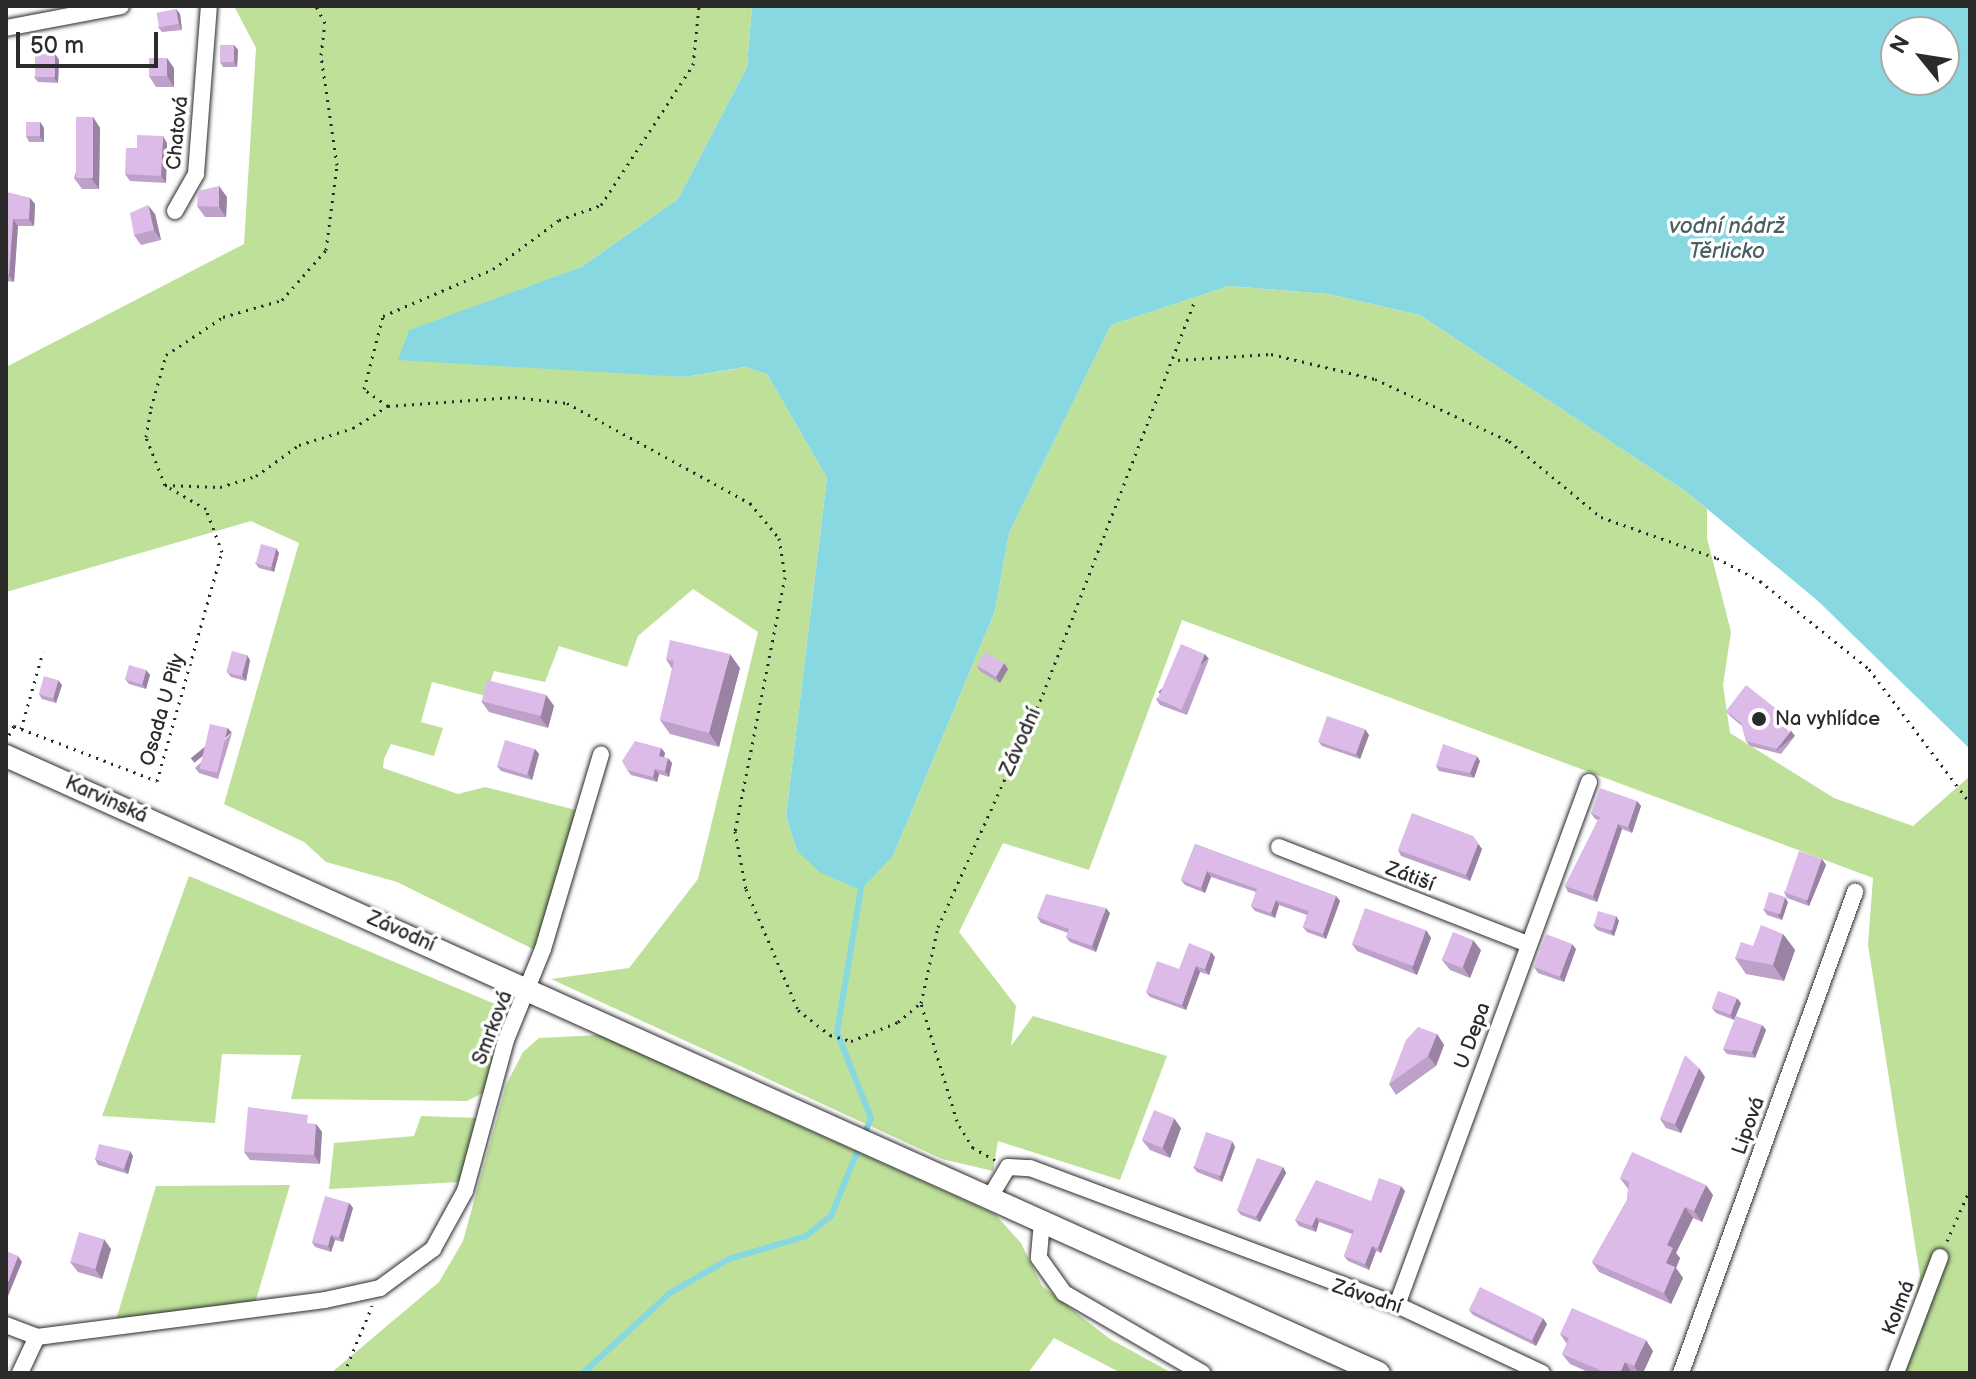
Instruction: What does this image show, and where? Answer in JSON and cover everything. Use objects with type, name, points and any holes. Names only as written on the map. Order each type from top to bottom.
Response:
[{"type":"main road","name":"Karvinská","points":[[6,756],[207,845]]},
{"type":"main road","name":"Závodní","points":[[207,845],[1379,1373]]},
{"type":"street","points":[[6,28],[121,6]]},
{"type":"street","name":"Chatová","points":[[175,211],[196,174],[209,6]]},
{"type":"street","name":"Smrková","points":[[37,1337],[380,1288],[433,1249],[465,1191],[506,1040],[529,989],[601,754]]},
{"type":"street","name":"U Depa","points":[[1397,1305],[1589,782]]},
{"type":"street","name":"Zátiší","points":[[1279,847],[1528,944]]},
{"type":"street","name":"Lipová","points":[[1681,1373],[1855,892]]},
{"type":"street","points":[[990,1197],[1008,1167]]},
{"type":"street","name":"Závodní","points":[[1008,1167],[1030,1168],[1397,1305],[1542,1373]]},
{"type":"street","points":[[1042,1221],[1036,1249],[1064,1293],[1202,1373]]},
{"type":"street","name":"Kolmá","points":[[1896,1373],[1940,1257]]},
{"type":"street","points":[[6,1325],[37,1337],[20,1373]]},
{"type":"path","points":[[316,6],[325,23],[321,55],[337,165],[326,250],[282,300],[223,317],[166,355],[146,437],[165,485],[220,487],[256,476],[299,445],[353,428],[388,406],[515,397],[567,403],[750,503],[779,538],[785,577],[735,831],[746,889],[798,1010],[830,1035],[851,1041],[898,1022],[921,1003]]},
{"type":"path","points":[[388,406],[364,389],[383,316],[493,269],[559,220],[601,205],[693,65],[699,6]]},
{"type":"path","name":"Závodní","points":[[1008,1167],[973,1148],[957,1121],[921,1003],[938,927],[1043,694],[1176,361],[1195,300]]},
{"type":"path","points":[[1176,361],[1271,354],[1322,365],[1439,405],[1509,441],[1601,517],[1760,581],[1869,669],[1970,803]]},
{"type":"path","name":"Osada U Pily","points":[[6,721],[157,781],[222,552],[206,509],[165,485]]},
{"type":"path","points":[[21,729],[43,652]]},
{"type":"path","points":[[6,741],[14,726]]},
{"type":"path","points":[[1940,1257],[1970,1189]]},
{"type":"path","points":[[344,1373],[380,1288]]},
{"type":"green space","points":[[234,6],[752,6],[747,67],[678,199],[581,267],[410,330],[607,370],[684,377],[746,367],[767,374],[827,478],[786,816],[797,851],[893,856],[995,611],[1009,533],[1111,325],[1229,286],[1328,294],[1420,315],[1688,493],[1707,509],[1707,538],[1731,632],[1723,685],[1730,733],[1834,798],[1913,826],[1970,776],[1970,1373],[1900,1373],[1920,1276],[1868,945],[1873,878],[1182,620],[1089,870],[1003,843],[959,932],[1016,1006],[1011,1046],[1033,1016],[1167,1056],[1120,1180],[998,1141],[993,1171],[942,1159],[551,979],[629,968],[698,879],[758,632],[693,589],[638,636],[627,667],[559,646],[545,682],[494,671],[486,696],[432,682],[421,722],[443,728],[434,756],[391,744],[384,759],[383,768],[458,794],[485,787],[576,810],[535,950],[397,882],[326,862],[304,842],[224,804],[299,543],[251,521],[6,592],[6,367],[244,244],[256,48]]},
{"type":"green space","points":[[189,876],[512,1011],[483,1093],[467,1101],[291,1099],[301,1055],[222,1054],[215,1123],[102,1116]]},
{"type":"green space","points":[[599,1035],[995,1214],[1021,1243],[1042,1286],[1110,1339],[1172,1373],[1121,1373],[1054,1338],[1028,1373],[331,1373],[439,1282],[463,1241],[506,1085],[523,1052],[539,1038]]},
{"type":"green space","points":[[421,1116],[478,1118],[460,1182],[329,1189],[334,1143],[414,1136]]},
{"type":"green space","points":[[290,1185],[255,1303],[116,1320],[156,1186]]},
{"type":"water","name":"vodní nádrž Těrlicko","points":[[752,6],[1970,6],[1970,749],[1818,601],[1688,493],[1420,315],[1328,294],[1229,286],[1111,325],[1009,533],[995,611],[893,856],[860,890],[821,873],[797,851],[786,816],[827,478],[767,374],[745,367],[684,377],[398,360],[409,330],[581,267],[678,199],[747,67]]},
{"type":"building","points":[[176,9],[179,24],[159,28],[156,13]]},
{"type":"building","points":[[220,45],[234,45],[234,62],[220,62]]},
{"type":"building","points":[[35,54],[55,54],[55,77],[35,77]]},
{"type":"building","points":[[149,58],[167,58],[167,76],[149,76]]},
{"type":"building","points":[[76,117],[93,117],[93,178],[76,178]]},
{"type":"building","points":[[26,122],[40,122],[40,136],[26,136]]},
{"type":"building","points":[[137,135],[163,136],[161,176],[125,174],[126,148],[137,148]]},
{"type":"building","points":[[219,186],[219,207],[197,206],[198,191]]},
{"type":"building","points":[[6,192],[30,198],[29,219],[13,219],[9,275],[6,274]]},
{"type":"building","points":[[148,205],[154,230],[134,235],[130,213]]},
{"type":"building","points":[[261,544],[276,548],[271,567],[256,563]]},
{"type":"building","points":[[670,640],[730,654],[709,733],[660,720],[674,661],[666,659]]},
{"type":"building","points":[[1181,644],[1205,654],[1181,709],[1158,699]]},
{"type":"building","points":[[232,651],[247,655],[242,676],[226,672]]},
{"type":"building","points":[[985,652],[1004,663],[996,677],[977,666]]},
{"type":"building","points":[[129,665],[146,670],[142,684],[125,679]]},
{"type":"building","points":[[44,676],[58,680],[53,698],[39,694]]},
{"type":"building","points":[[487,680],[546,695],[541,716],[482,701]]},
{"type":"building","points":[[1746,685],[1783,714],[1778,720],[1791,731],[1777,749],[1746,741],[1741,723],[1726,711]]},
{"type":"building","points":[[1327,716],[1365,729],[1356,755],[1318,742]]},
{"type":"building","points":[[210,724],[228,728],[217,773],[200,769]]},
{"type":"building","points":[[505,740],[535,749],[527,775],[497,766]]},
{"type":"building","points":[[635,741],[661,748],[659,756],[668,758],[665,771],[655,769],[653,777],[627,770],[622,761]]},
{"type":"building","points":[[1443,744],[1477,756],[1470,773],[1436,766]]},
{"type":"building","points":[[1600,788],[1637,801],[1628,827],[1618,824],[1593,896],[1565,886],[1600,817],[1591,813]]},
{"type":"building","points":[[1412,813],[1473,836],[1478,844],[1466,875],[1398,850]]},
{"type":"building","points":[[1195,844],[1336,896],[1323,934],[1303,927],[1309,911],[1276,900],[1271,913],[1251,906],[1257,889],[1207,871],[1201,888],[1181,880]]},
{"type":"building","points":[[1799,851],[1822,859],[1807,900],[1785,893]]},
{"type":"building","points":[[1769,892],[1785,897],[1780,914],[1764,909]]},
{"type":"building","points":[[1046,894],[1106,908],[1092,946],[1066,937],[1069,929],[1037,917]]},
{"type":"building","points":[[1365,908],[1426,930],[1413,966],[1352,944]]},
{"type":"building","points":[[1598,911],[1616,916],[1612,931],[1594,925]]},
{"type":"building","points":[[1761,925],[1783,934],[1773,965],[1735,958],[1741,942],[1753,946]]},
{"type":"building","points":[[1453,932],[1473,940],[1462,968],[1442,960]]},
{"type":"building","points":[[1546,934],[1572,944],[1560,977],[1533,967]]},
{"type":"building","points":[[1189,943],[1211,952],[1205,969],[1196,966],[1182,1005],[1146,992],[1157,961],[1179,969]]},
{"type":"building","points":[[1718,991],[1737,998],[1731,1015],[1712,1008]]},
{"type":"building","points":[[1736,1016],[1762,1025],[1752,1052],[1723,1049]]},
{"type":"building","points":[[1418,1027],[1437,1034],[1428,1056],[1389,1084],[1406,1040]]},
{"type":"building","points":[[1685,1055],[1699,1068],[1675,1124],[1660,1119]]},
{"type":"building","points":[[248,1107],[308,1115],[307,1123],[316,1124],[314,1155],[244,1152]]},
{"type":"building","points":[[1154,1110],[1174,1118],[1162,1148],[1142,1140]]},
{"type":"building","points":[[1206,1132],[1232,1141],[1220,1176],[1194,1167]]},
{"type":"building","points":[[99,1144],[130,1151],[124,1169],[95,1159]]},
{"type":"building","points":[[1632,1152],[1706,1185],[1694,1211],[1685,1207],[1667,1245],[1673,1248],[1666,1263],[1675,1267],[1664,1293],[1592,1262],[1627,1200],[1629,1182],[1620,1178]]},
{"type":"building","points":[[1257,1158],[1283,1167],[1256,1217],[1237,1210]]},
{"type":"building","points":[[1379,1178],[1401,1186],[1378,1248],[1372,1246],[1365,1264],[1344,1256],[1354,1230],[1316,1217],[1312,1226],[1295,1220],[1316,1180],[1371,1201]]},
{"type":"building","points":[[325,1196],[349,1203],[339,1237],[331,1235],[328,1246],[312,1242]]},
{"type":"building","points":[[79,1232],[104,1239],[95,1269],[70,1262]]},
{"type":"building","points":[[6,1251],[18,1256],[6,1287]]},
{"type":"building","points":[[1480,1287],[1543,1318],[1532,1340],[1469,1309]]},
{"type":"building","points":[[1572,1308],[1646,1340],[1634,1366],[1625,1362],[1620,1373],[1607,1373],[1562,1354],[1569,1338],[1560,1334]]},
{"type":"waterway","points":[[583,1373],[670,1293],[729,1259],[806,1236],[831,1216],[871,1118],[837,1032],[862,883]]},
{"type":"place","name":"Na vyhlídce","points":[[1759,719]]}]
